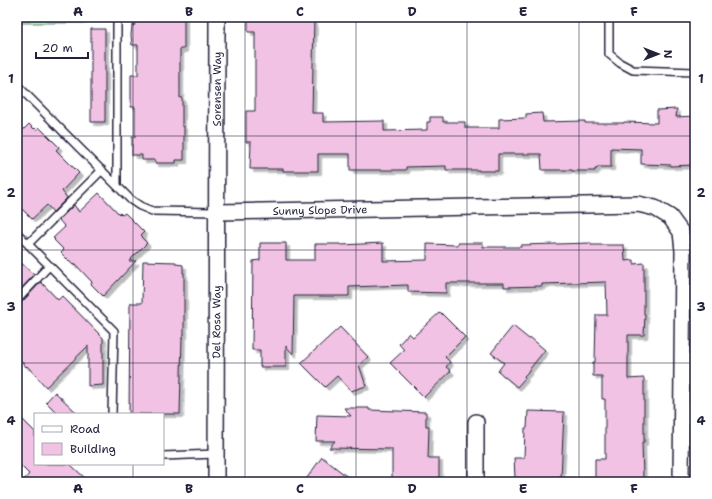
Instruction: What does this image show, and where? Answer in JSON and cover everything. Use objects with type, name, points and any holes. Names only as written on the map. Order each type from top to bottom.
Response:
[{"type":"street","name":"Sorensen Way","points":[[216,161],[217,17]]},
{"type":"street","name":"Del Rosa Way","points":[[216,161],[216,482]]},
{"type":"street","name":"Sunny Slope Drive","points":[[216,212],[638,204],[655,208],[670,217],[681,232],[683,251],[680,482]]},
{"type":"street","points":[[476,422],[476,482]]},
{"type":"lane","points":[[117,17],[117,185]]},
{"type":"lane","points":[[609,17],[609,54],[620,63],[633,70],[695,72]]},
{"type":"lane","name":"Sunny Slope Drive","points":[[17,85],[131,200],[140,206],[152,211],[216,212]]},
{"type":"lane","points":[[28,244],[102,170]]},
{"type":"lane","points":[[17,233],[114,331],[112,413]]},
{"type":"lane","points":[[17,300],[50,266]]},
{"type":"lane","points":[[164,456],[216,454]]},
{"type":"green space","points":[[17,17],[87,17],[87,23],[17,23]]},
{"type":"building","points":[[135,17],[184,17],[184,49],[180,49],[180,98],[182,98],[182,126],[184,126],[184,160],[176,160],[176,163],[155,163],[155,160],[142,160],[142,155],[132,155],[132,137],[135,137],[135,107],[131,107],[131,75],[138,75],[138,45],[132,45],[131,35],[132,26],[135,25]]},
{"type":"building","points":[[248,17],[314,17],[312,113],[323,113],[323,122],[384,121],[384,131],[427,130],[427,122],[430,122],[430,117],[443,117],[443,122],[465,122],[465,128],[499,128],[499,119],[526,118],[526,114],[542,113],[543,122],[585,121],[585,123],[657,123],[657,110],[677,109],[676,117],[695,116],[695,165],[671,166],[641,164],[641,149],[611,148],[611,167],[597,167],[595,171],[542,170],[541,154],[498,154],[498,171],[446,170],[446,166],[406,167],[406,170],[350,170],[350,154],[318,154],[318,171],[250,169],[251,142],[246,142],[246,111],[255,111],[255,32],[248,32]]},
{"type":"building","points":[[91,29],[105,29],[105,122],[91,122]]},
{"type":"building","points":[[29,124],[37,130],[39,127],[59,147],[56,150],[79,173],[62,191],[67,198],[53,212],[47,205],[32,219],[17,204],[17,136]]},
{"type":"building","points":[[99,193],[119,214],[120,213],[122,215],[125,213],[144,232],[141,235],[147,243],[129,261],[136,261],[103,296],[75,264],[73,265],[61,253],[64,250],[53,238],[65,227],[59,220],[74,205],[79,212]]},
{"type":"building","points":[[260,243],[286,243],[286,260],[315,260],[315,244],[341,245],[383,243],[383,261],[427,260],[427,244],[458,245],[458,243],[483,243],[483,247],[521,247],[521,245],[591,243],[591,245],[624,245],[625,261],[634,260],[634,264],[644,263],[644,335],[628,335],[628,379],[644,378],[644,442],[642,442],[643,479],[628,479],[628,482],[595,482],[595,459],[605,459],[605,399],[602,399],[602,376],[593,376],[593,362],[595,362],[596,315],[607,315],[606,282],[504,287],[504,283],[446,283],[446,293],[408,292],[408,285],[349,287],[349,296],[294,296],[293,354],[286,346],[286,367],[260,367],[260,350],[252,350],[253,261],[260,260]]},
{"type":"building","points":[[17,259],[34,275],[17,293]]},
{"type":"building","points":[[143,261],[176,262],[176,264],[183,265],[184,335],[182,337],[180,414],[129,413],[130,303],[142,303]]},
{"type":"building","points":[[41,282],[58,300],[62,296],[103,338],[103,385],[88,386],[88,346],[46,387],[17,356],[17,305],[21,303]]},
{"type":"building","points":[[440,312],[465,337],[445,357],[450,362],[446,367],[451,371],[424,397],[390,363],[404,350],[399,344],[409,333],[413,337]]},
{"type":"building","points":[[513,326],[545,350],[517,387],[498,371],[504,363],[491,353]]},
{"type":"building","points":[[340,327],[368,357],[359,365],[366,386],[351,391],[337,376],[325,387],[301,363]]},
{"type":"building","points":[[55,392],[77,413],[57,413],[46,402]]},
{"type":"building","points":[[344,408],[369,408],[369,410],[426,412],[426,426],[429,426],[428,458],[439,458],[439,478],[432,479],[432,482],[392,482],[392,449],[329,448],[335,441],[316,441],[317,415],[351,416]]},
{"type":"building","points":[[528,411],[564,412],[561,478],[552,478],[552,482],[521,482],[520,478],[515,478],[514,458],[524,458],[525,428],[527,428]]},
{"type":"building","points":[[17,414],[34,431],[34,465],[71,465],[89,482],[22,482],[29,474],[17,462]]},
{"type":"building","points":[[322,457],[354,482],[304,482]]}]
